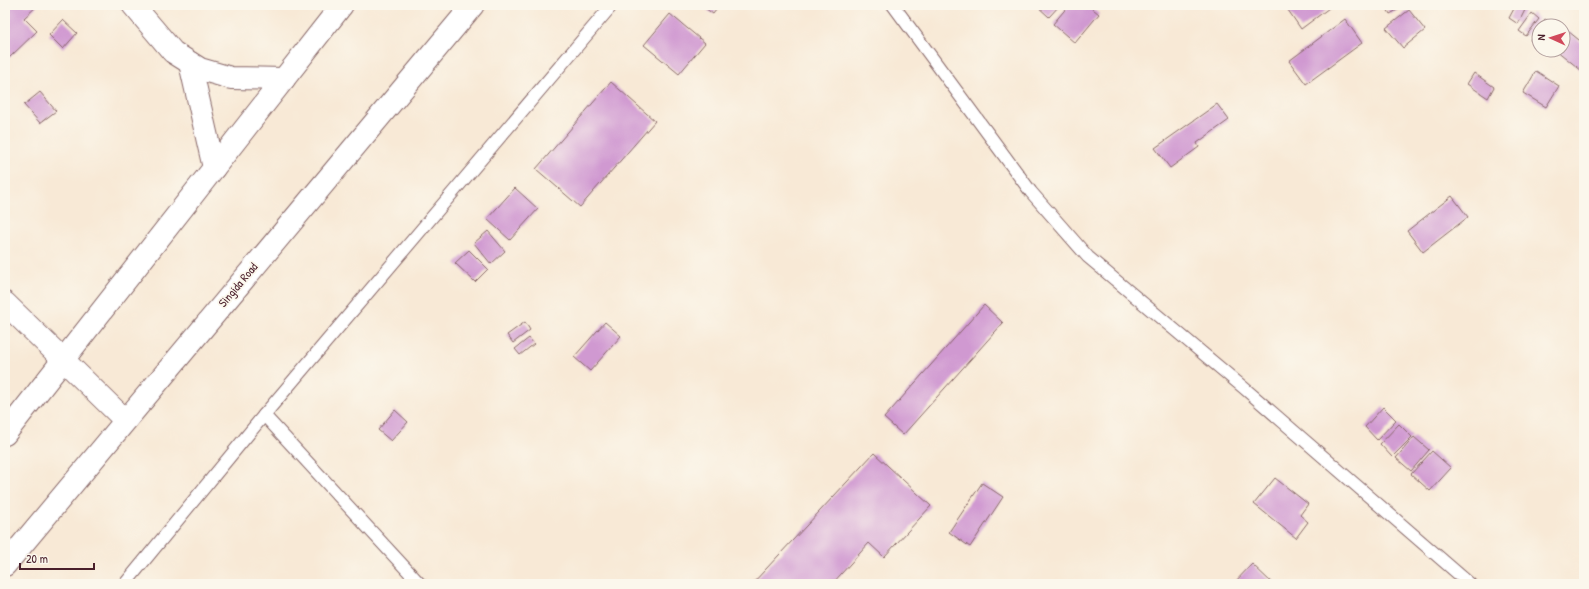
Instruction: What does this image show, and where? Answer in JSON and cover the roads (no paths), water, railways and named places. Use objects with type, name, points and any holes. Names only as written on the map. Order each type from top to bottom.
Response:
[{"type":"main road","points":[[132,5],[173,52],[200,70],[231,78],[284,79]]},
{"type":"main road","points":[[5,434],[342,5]]},
{"type":"main road","name":"Singida Road","points":[[5,565],[473,5]]},
{"type":"main road","points":[[190,63],[214,168]]},
{"type":"main road","points":[[5,302],[126,420]]},
{"type":"lane","points":[[125,584],[264,415],[612,5]]},
{"type":"lane","points":[[893,5],[1031,192],[1088,257],[1244,388],[1470,584]]},
{"type":"lane","points":[[264,415],[420,584]]}]
